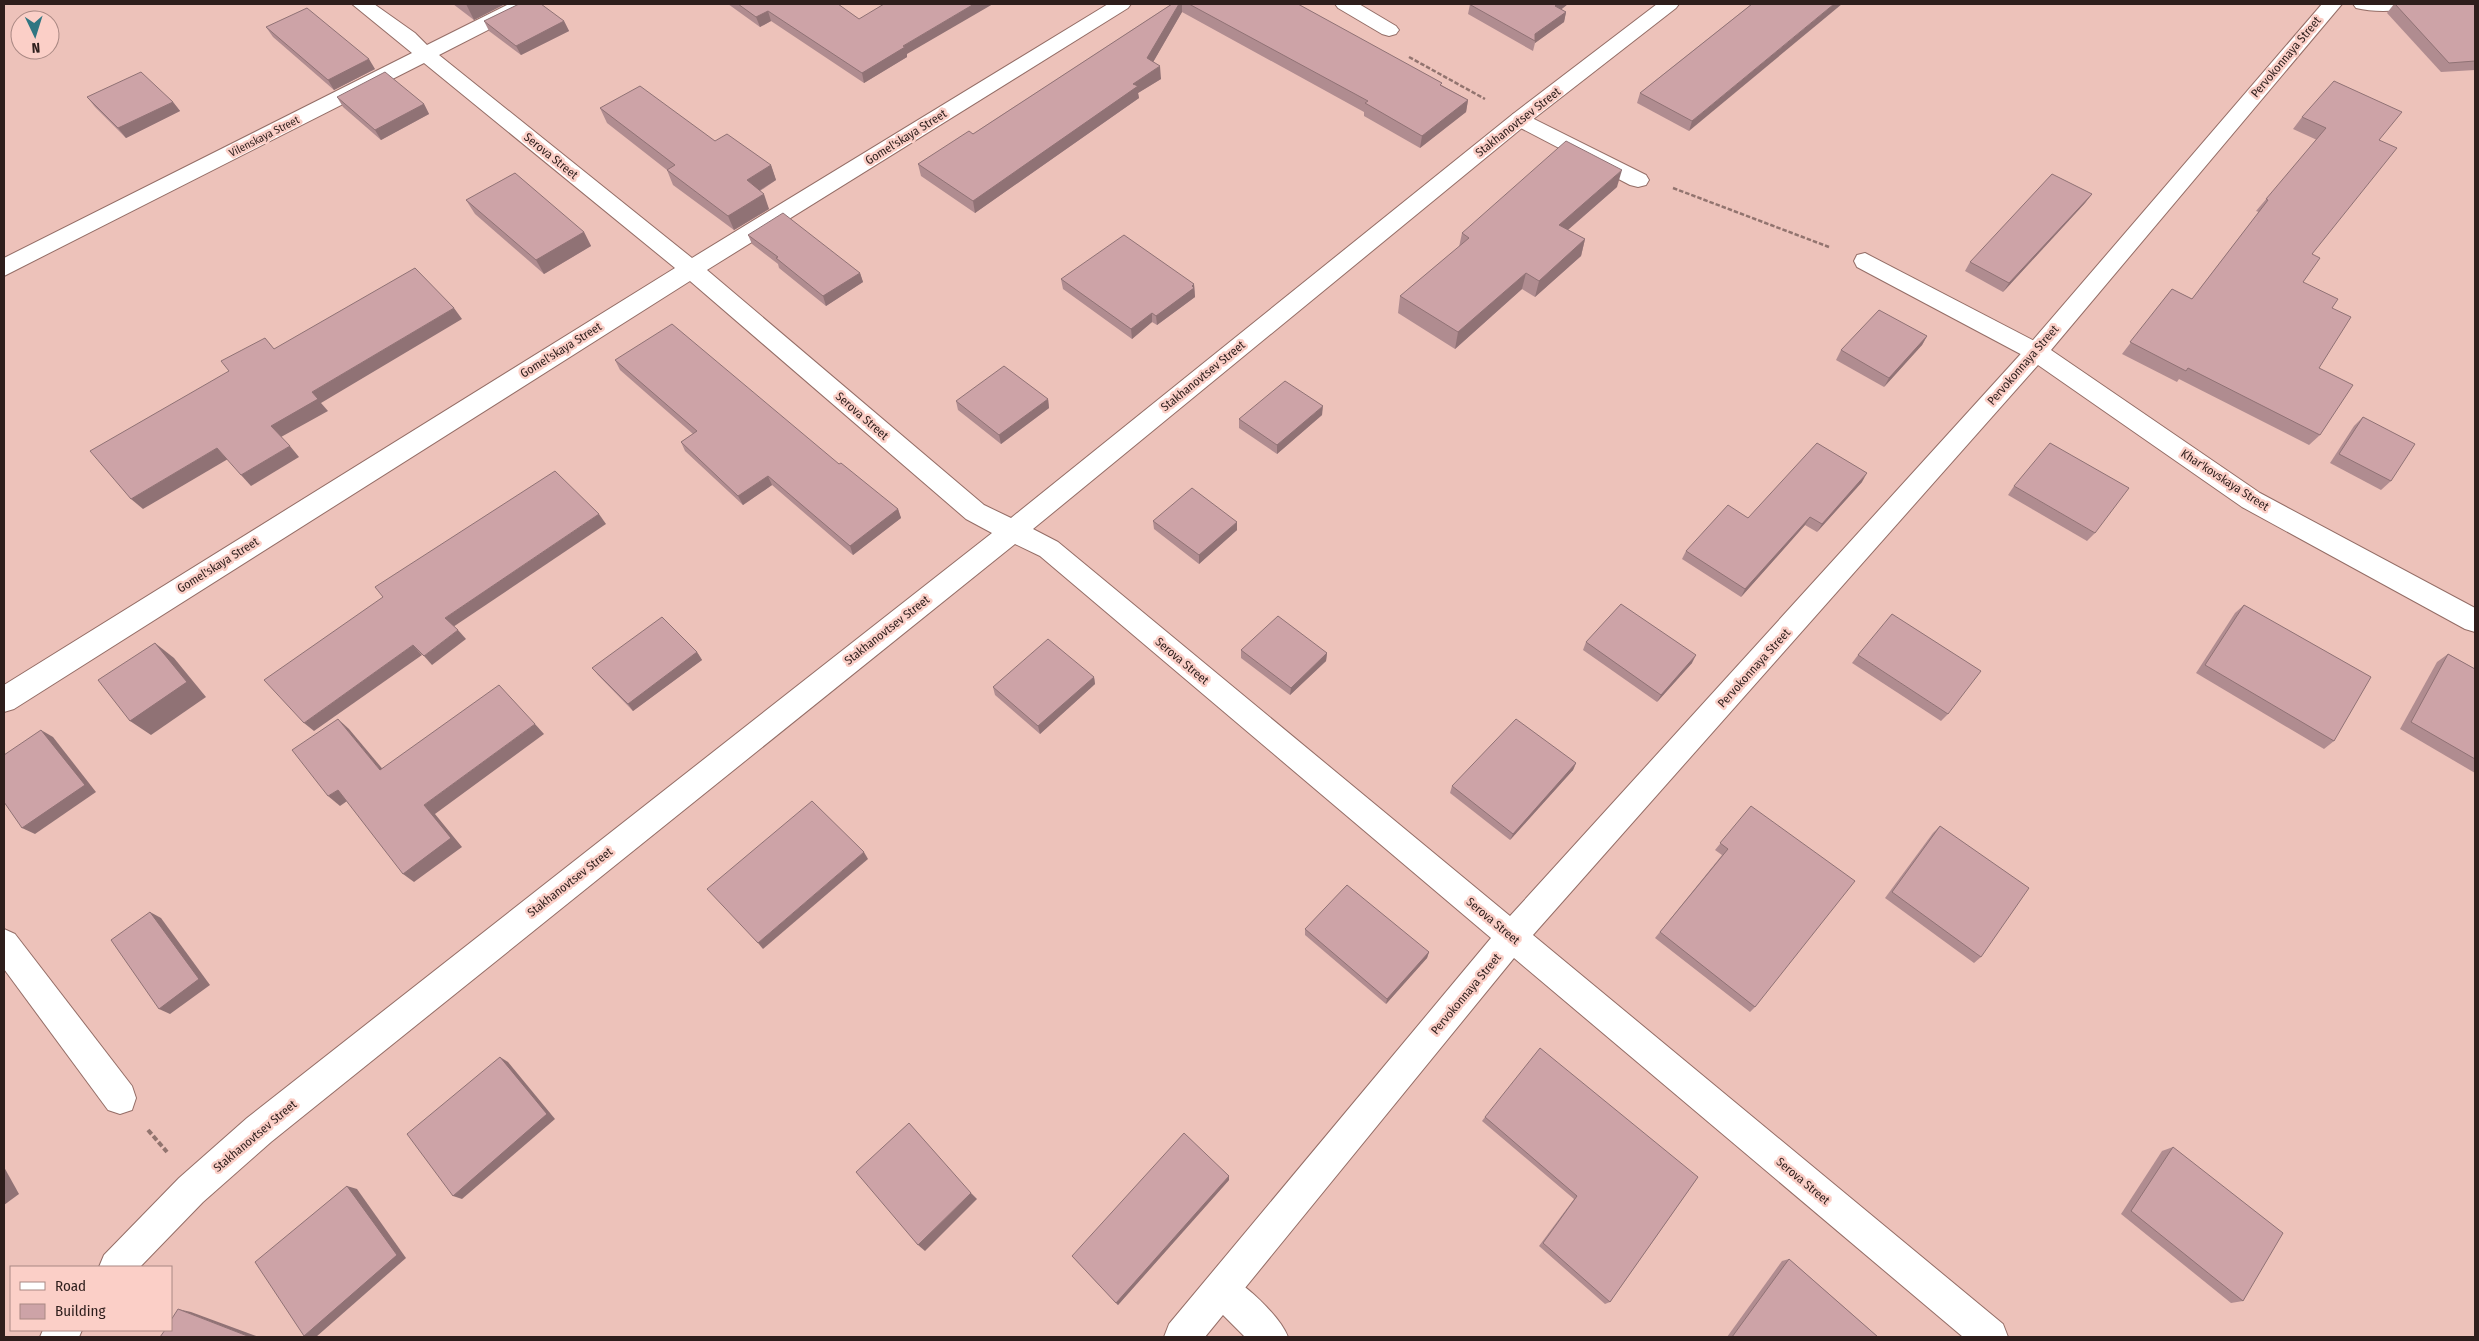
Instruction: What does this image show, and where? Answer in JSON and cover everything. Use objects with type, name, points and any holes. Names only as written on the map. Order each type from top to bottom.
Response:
[{"type":"street","name":"Serova Street","points":[[362,4],[408,37],[424,54],[691,269],[975,512],[1049,549],[1990,1337]]},
{"type":"street","name":"Vilenskaya Street","points":[[4,268],[524,4]]},
{"type":"street","name":"Gomel'skaya Street","points":[[4,700],[691,269],[1121,4]]},
{"type":"street","points":[[1345,4],[1389,30]]},
{"type":"street","name":"Stakhanovtsev Street","points":[[117,1266],[191,1190],[259,1130],[1013,530],[1520,119],[1669,4]]},
{"type":"street","name":"Pervokonnaya Street","points":[[1182,1337],[1512,937],[2036,352],[2332,4]]},
{"type":"street","points":[[2364,4],[2403,4]]},
{"type":"street","points":[[1520,119],[1638,180]]},
{"type":"street","name":"Khar'kovskaya Street","points":[[1865,261],[2036,352],[2251,500],[2475,621]]},
{"type":"street","points":[[4,944],[120,1098]]},
{"type":"street","points":[[1222,1290],[1270,1337]]},
{"type":"path","points":[[1389,30],[1381,41],[1520,119]]},
{"type":"path","points":[[1638,180],[1678,190],[1865,261]]},
{"type":"building","points":[[519,4],[541,4],[564,21],[516,46],[484,21]]},
{"type":"building","points":[[738,4],[838,4],[859,19],[884,4],[974,4],[862,73],[768,11],[756,17]]},
{"type":"building","points":[[1172,4],[1179,4],[1147,58],[1160,66],[1133,84],[1138,86],[973,201],[918,164],[969,131],[973,134]]},
{"type":"building","points":[[1189,4],[1298,4],[1442,83],[1440,85],[1468,100],[1422,136],[1365,103],[1368,101]]},
{"type":"building","points":[[1469,4],[1557,4],[1555,6],[1566,12],[1535,34],[1535,41]]},
{"type":"building","points":[[1752,4],[1834,4],[1692,121],[1640,93]]},
{"type":"building","points":[[2395,4],[2475,4],[2475,61],[2449,63]]},
{"type":"building","points":[[307,8],[369,59],[328,80],[266,27]]},
{"type":"building","points":[[141,72],[173,102],[118,128],[87,97]]},
{"type":"building","points":[[385,72],[424,104],[375,130],[337,97]]},
{"type":"building","points":[[2334,81],[2402,112],[2379,140],[2397,148],[2312,254],[2320,258],[2303,282],[2338,299],[2332,308],[2351,317],[2319,368],[2353,385],[2320,435],[2188,368],[2186,371],[2130,342],[2172,289],[2192,299],[2268,200],[2266,199],[2326,128],[2302,117]]},
{"type":"building","points":[[640,86],[715,141],[727,134],[771,165],[747,180],[764,194],[728,216],[667,170],[675,165],[600,108]]},
{"type":"building","points":[[1566,141],[1622,170],[1559,225],[1585,239],[1539,281],[1526,273],[1458,332],[1400,296],[1469,238],[1462,233]]},
{"type":"building","points":[[515,173],[584,232],[536,260],[466,200]]},
{"type":"building","points":[[2052,174],[2092,194],[2009,283],[1970,262]]},
{"type":"building","points":[[783,213],[860,273],[823,296],[776,258],[778,257],[748,235]]},
{"type":"building","points":[[1124,235],[1194,284],[1192,286],[1194,288],[1156,316],[1152,313],[1131,329],[1061,279]]},
{"type":"building","points":[[415,268],[454,308],[312,392],[318,399],[271,426],[290,446],[241,475],[217,448],[131,499],[90,451],[229,371],[221,361],[265,338],[274,349]]},
{"type":"building","points":[[1879,310],[1927,336],[1889,378],[1841,350]]},
{"type":"building","points":[[672,324],[839,464],[841,463],[898,509],[850,546],[768,476],[738,496],[681,442],[697,431],[615,360]]},
{"type":"building","points":[[1004,366],[1048,399],[999,435],[956,401]]},
{"type":"building","points":[[1285,381],[1323,406],[1277,445],[1239,419]]},
{"type":"building","points":[[2363,417],[2415,444],[2391,481],[2339,454]]},
{"type":"building","points":[[1817,443],[1867,473],[1822,524],[1810,517],[1745,589],[1686,551],[1728,505],[1748,518]]},
{"type":"building","points":[[2050,443],[2129,488],[2095,533],[2014,486]]},
{"type":"building","points":[[555,471],[599,514],[445,618],[458,630],[424,656],[413,645],[304,723],[264,680],[383,597],[375,587]]},
{"type":"building","points":[[1192,488],[1237,522],[1199,555],[1153,521]]},
{"type":"building","points":[[1621,604],[1696,655],[1661,695],[1586,642]]},
{"type":"building","points":[[2244,605],[2371,677],[2334,741],[2205,665]]},
{"type":"building","points":[[1892,614],[1981,671],[1948,714],[1858,655]]},
{"type":"building","points":[[1278,616],[1327,653],[1291,688],[1241,650]]},
{"type":"building","points":[[662,617],[697,652],[628,704],[592,668]]},
{"type":"building","points":[[1048,639],[1094,677],[1038,726],[993,687]]},
{"type":"building","points":[[155,643],[187,682],[130,721],[98,680]]},
{"type":"building","points":[[2448,654],[2475,669],[2475,759],[2411,722]]},
{"type":"building","points":[[499,685],[535,724],[424,805],[451,838],[403,874],[338,790],[328,796],[292,750],[338,719],[380,770]]},
{"type":"building","points":[[1516,719],[1576,763],[1513,834],[1452,786]]},
{"type":"building","points":[[41,730],[85,785],[22,828],[4,802],[4,755]]},
{"type":"building","points":[[812,801],[864,852],[758,943],[707,889]]},
{"type":"building","points":[[1751,806],[1855,881],[1755,1007],[1660,932],[1728,849],[1720,843]]},
{"type":"building","points":[[1940,826],[2029,888],[1981,957],[1892,892]]},
{"type":"building","points":[[1347,885],[1429,952],[1387,999],[1305,929]]},
{"type":"building","points":[[150,912],[199,979],[159,1009],[111,940]]},
{"type":"building","points":[[1540,1048],[1698,1177],[1610,1302],[1543,1243],[1577,1196],[1485,1117]]},
{"type":"building","points":[[500,1057],[547,1114],[453,1196],[407,1134]]},
{"type":"building","points":[[909,1123],[971,1193],[918,1245],[856,1172]]},
{"type":"building","points":[[1184,1133],[1229,1176],[1116,1303],[1072,1256]]},
{"type":"building","points":[[2173,1147],[2283,1233],[2243,1301],[2131,1211]]},
{"type":"building","points":[[347,1186],[397,1255],[304,1336],[255,1262]]},
{"type":"building","points":[[1789,1259],[1878,1337],[1732,1337]]},
{"type":"building","points":[[178,1309],[250,1337],[160,1337],[164,1331],[172,1331],[172,1318]]}]
